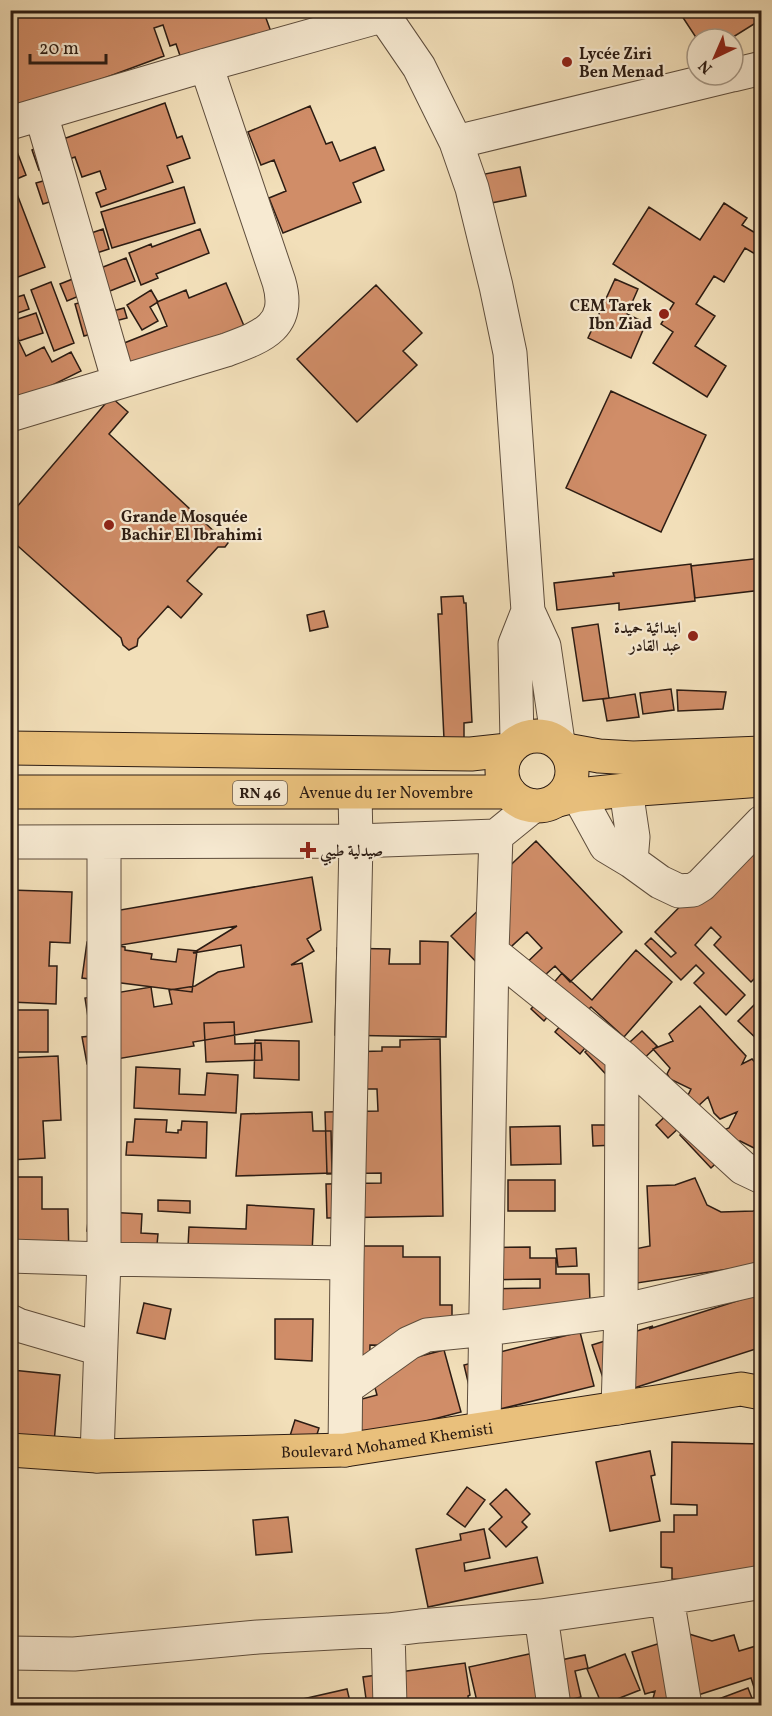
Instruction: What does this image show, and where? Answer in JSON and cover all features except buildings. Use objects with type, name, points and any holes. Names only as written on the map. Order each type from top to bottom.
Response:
[{"type":"main road","points":[[562,746],[571,760],[573,771],[566,792],[544,798],[504,783],[501,772],[503,761],[513,746],[527,736],[549,737],[562,746],[599,756],[633,758],[762,753]]},
{"type":"main road","points":[[10,748],[471,754],[513,746]]},
{"type":"main road","name":"Avenue du 1er Novembre","points":[[10,792],[355,793],[544,798],[762,780]]},
{"type":"main road","name":"Boulevard Mohamed Khemisti","points":[[10,1450],[97,1456],[345,1450],[741,1389],[762,1393]]},
{"type":"street","points":[[118,382],[26,118],[382,13],[419,67],[456,142],[472,188],[510,354],[528,611],[544,646],[562,746]]},
{"type":"street","points":[[10,415],[226,350],[252,340],[270,328],[280,316],[282,298],[279,282],[206,65]]},
{"type":"street","points":[[745,72],[762,68]]},
{"type":"street","points":[[456,142],[685,87]]},
{"type":"street","points":[[513,746],[514,644],[528,611]]},
{"type":"street","points":[[626,790],[633,837],[632,861]]},
{"type":"street","points":[[345,1450],[355,793]]},
{"type":"street","points":[[10,842],[356,841],[496,836],[544,798],[606,846],[632,861],[660,882],[679,891],[693,890],[701,885],[762,822]]},
{"type":"street","points":[[484,1428],[496,836]]},
{"type":"street","points":[[97,1456],[104,1259],[104,842]]},
{"type":"street","points":[[492,952],[622,1057],[742,1168],[762,1177]]},
{"type":"street","points":[[618,1408],[621,1311],[622,1057]]},
{"type":"street","points":[[10,1256],[347,1263]]},
{"type":"street","points":[[346,1388],[409,1343],[427,1335],[621,1311],[762,1278]]},
{"type":"street","points":[[10,1321],[100,1349]]},
{"type":"street","points":[[10,1653],[74,1654],[258,1636],[388,1630],[541,1616],[762,1582]]},
{"type":"street","points":[[667,1598],[685,1706]]},
{"type":"street","points":[[541,1616],[554,1706]]},
{"type":"street","points":[[388,1630],[390,1706]]},
{"type":"place","name":"Lycée Ziri Ben Menad","points":[[567,62]]},
{"type":"place","name":"CEM Tarek Ibn Ziad","points":[[664,314]]},
{"type":"place","name":"Grande Mosquée Bachir El Ibrahimi","points":[[109,525]]},
{"type":"place","name":"ابتدائية حميدة عبد القادر","points":[[693,636]]},
{"type":"place","name":"صيدلية طيبي","points":[[308,850]]}]
